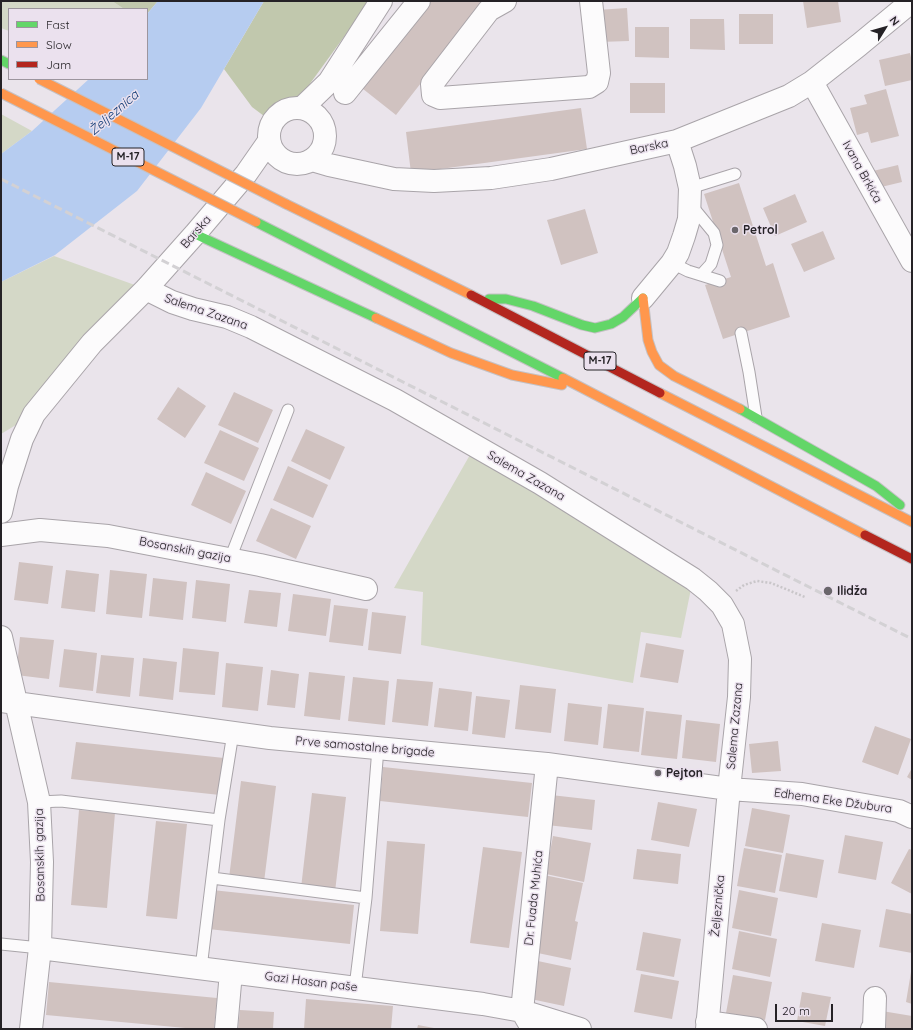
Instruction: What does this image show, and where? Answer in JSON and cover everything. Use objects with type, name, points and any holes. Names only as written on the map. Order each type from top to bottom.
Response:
[{"type":"highway","name":"M-17","points":[[41,80],[478,299],[912,522]]},
{"type":"highway","name":"M-17","points":[[1,93],[583,388],[912,559]]},
{"type":"highway","points":[[195,234],[451,353],[512,375],[583,388]]},
{"type":"highway","points":[[478,299],[506,299],[533,306],[582,325],[595,328],[611,324],[622,317],[643,298]]},
{"type":"highway","points":[[643,298],[648,340],[658,364],[674,376],[756,417],[876,486],[899,504],[912,519]]},
{"type":"street","points":[[350,169],[323,130],[312,112],[303,108],[293,107],[284,110],[277,115],[270,127],[274,149],[286,162],[296,164],[305,163],[312,160],[320,152],[323,130],[337,87],[381,1]]},
{"type":"street","points":[[303,108],[337,87],[419,1]]},
{"type":"street","points":[[505,1],[489,10],[432,84],[433,95],[440,98],[589,87],[597,82],[600,73],[591,1]]},
{"type":"street","name":"Barska","points":[[312,160],[394,179],[434,181],[491,178],[551,169],[677,141],[789,96],[812,82],[870,36],[905,7],[910,1]]},
{"type":"street","name":"Ivana Brkića","points":[[812,82],[912,261]]},
{"type":"street","points":[[643,298],[672,263],[678,253],[689,219],[690,196],[685,166],[677,141]]},
{"type":"street","name":"Barska","points":[[146,289],[246,174],[274,149]]},
{"type":"street","points":[[1,512],[7,486],[22,439],[34,414],[92,343],[146,289]]},
{"type":"street","name":"Salema Zazana","points":[[146,289],[172,302],[193,309],[227,317],[250,327],[395,400],[547,487],[693,579],[708,591],[722,605],[733,624],[740,659],[739,697],[729,789]]},
{"type":"street","name":"Bosanskih gazija","points":[[1,535],[40,530],[108,536],[230,559],[366,589]]},
{"type":"street","name":"Bosanskih gazija","points":[[1,637],[9,702],[38,802],[42,862],[40,948],[31,1029]]},
{"type":"street","name":"Prve samostalne brigade","points":[[9,702],[270,738],[547,764],[729,789]]},
{"type":"street","name":"Dr. Fuada Muhića","points":[[522,1010],[547,764]]},
{"type":"street","name":"Edhema Eke Džubura","points":[[729,789],[802,794],[899,811],[912,816]]},
{"type":"street","name":"Željeznička","points":[[729,789],[707,1026],[756,1029]]},
{"type":"street","name":"Gazi Hasan paše","points":[[40,948],[483,1004],[522,1010],[580,1029]]},
{"type":"street","points":[[226,1029],[231,972]]},
{"type":"street","points":[[872,1029],[874,1027],[875,998]]},
{"type":"street","points":[[522,1010],[533,1029]]},
{"type":"lane","points":[[701,275],[711,264],[717,245],[714,233],[690,196],[735,174]]},
{"type":"lane","points":[[672,263],[688,271],[720,281]]},
{"type":"lane","points":[[741,333],[750,372],[756,417]]},
{"type":"lane","points":[[230,559],[288,410]]},
{"type":"lane","points":[[201,968],[219,820],[233,733]]},
{"type":"lane","points":[[355,987],[366,898],[378,748]]},
{"type":"lane","points":[[38,802],[61,801],[219,820]]},
{"type":"lane","points":[[212,878],[366,898]]},
{"type":"lane","points":[[1,944],[40,948]]},
{"type":"path","points":[[722,605],[731,594],[744,585],[757,581],[771,583],[805,597]]},
{"type":"green space","points":[[1,1],[112,1],[122,8],[8,8],[8,31],[1,28]]},
{"type":"green space","points":[[112,1],[158,1],[148,13],[148,8],[122,8]]},
{"type":"green space","points":[[264,1],[370,1],[293,107],[284,110],[277,115],[272,122],[252,107],[224,69]]},
{"type":"green space","points":[[1,114],[32,131],[1,154]]},
{"type":"green space","points":[[54,256],[146,289],[34,414],[1,434],[1,282]]},
{"type":"green space","points":[[475,446],[693,579],[681,638],[641,632],[633,683],[421,645],[423,592],[394,588]]},
{"type":"water","name":"Željeznica","points":[[158,1],[264,1],[201,108],[137,191],[55,255],[1,282],[1,154],[32,131],[88,80],[148,80],[148,13]]},
{"type":"building","points":[[424,1],[485,1],[396,115],[358,85]]},
{"type":"building","points":[[803,1],[838,1],[841,22],[807,28]]},
{"type":"building","points":[[627,8],[629,41],[599,42],[597,10]]},
{"type":"building","points":[[739,14],[773,14],[773,44],[739,44]]},
{"type":"building","points":[[690,19],[724,19],[725,50],[690,49]]},
{"type":"building","points":[[635,27],[669,27],[669,58],[635,57]]},
{"type":"building","points":[[910,53],[912,62],[912,80],[885,86],[879,60]]},
{"type":"building","points":[[630,83],[665,83],[665,113],[630,113]]},
{"type":"building","points":[[886,89],[899,136],[871,143],[868,132],[857,135],[850,108],[867,104],[864,95]]},
{"type":"building","points":[[581,108],[587,149],[411,173],[406,132]]},
{"type":"building","points":[[898,165],[902,182],[877,188],[873,171]]},
{"type":"building","points":[[739,183],[766,266],[773,263],[790,317],[723,339],[705,285],[731,277],[704,194]]},
{"type":"building","points":[[795,194],[807,222],[775,236],[763,208]]},
{"type":"building","points":[[585,209],[598,253],[561,265],[547,220]]},
{"type":"building","points":[[823,231],[835,259],[804,272],[791,244]]},
{"type":"building","points":[[178,387],[206,406],[185,438],[157,419]]},
{"type":"building","points":[[234,392],[273,410],[258,443],[218,425]]},
{"type":"building","points":[[306,429],[345,447],[330,480],[291,461]]},
{"type":"building","points":[[220,430],[259,448],[244,481],[204,463]]},
{"type":"building","points":[[288,466],[328,485],[313,518],[273,500]]},
{"type":"building","points":[[206,472],[246,491],[231,524],[191,505]]},
{"type":"building","points":[[271,508],[311,526],[296,559],[256,541]]},
{"type":"building","points":[[19,562],[53,566],[48,604],[14,600]]},
{"type":"building","points":[[66,570],[99,574],[95,612],[61,608]]},
{"type":"building","points":[[110,570],[147,574],[142,618],[106,614]]},
{"type":"building","points":[[153,578],[187,582],[183,620],[149,616]]},
{"type":"building","points":[[196,580],[230,584],[226,622],[192,618]]},
{"type":"building","points":[[249,590],[281,593],[277,627],[244,623]]},
{"type":"building","points":[[293,594],[331,599],[326,636],[288,631]]},
{"type":"building","points":[[334,605],[368,609],[363,646],[329,642]]},
{"type":"building","points":[[372,612],[406,616],[401,654],[368,650]]},
{"type":"building","points":[[20,637],[54,640],[49,679],[16,675]]},
{"type":"building","points":[[646,643],[684,650],[678,683],[640,677]]},
{"type":"building","points":[[183,648],[219,652],[215,695],[179,692]]},
{"type":"building","points":[[64,649],[97,653],[93,691],[59,687]]},
{"type":"building","points":[[101,655],[134,658],[130,697],[96,693]]},
{"type":"building","points":[[143,658],[177,662],[173,700],[139,696]]},
{"type":"building","points":[[226,663],[263,667],[258,711],[222,707]]},
{"type":"building","points":[[271,670],[299,674],[295,708],[267,705]]},
{"type":"building","points":[[309,672],[345,676],[340,720],[304,716]]},
{"type":"building","points":[[353,677],[389,681],[385,725],[348,721]]},
{"type":"building","points":[[397,679],[433,682],[428,726],[392,722]]},
{"type":"building","points":[[520,685],[556,689],[551,733],[515,729]]},
{"type":"building","points":[[439,688],[472,692],[468,731],[434,727]]},
{"type":"building","points":[[476,696],[510,700],[505,738],[472,734]]},
{"type":"building","points":[[568,703],[602,707],[598,745],[564,741]]},
{"type":"building","points":[[608,704],[644,708],[639,752],[603,748]]},
{"type":"building","points":[[646,711],[682,715],[677,759],[641,755]]},
{"type":"building","points":[[686,720],[720,724],[716,762],[682,758]]},
{"type":"building","points":[[875,726],[911,739],[898,775],[862,762]]},
{"type":"building","points":[[778,741],[781,771],[752,773],[749,744]]},
{"type":"building","points":[[76,742],[224,758],[220,795],[71,779]]},
{"type":"building","points":[[383,767],[532,783],[528,817],[380,801]]},
{"type":"building","points":[[912,768],[912,780],[907,777]]},
{"type":"building","points":[[241,781],[276,786],[264,882],[229,878]]},
{"type":"building","points":[[312,793],[346,797],[335,892],[301,888]]},
{"type":"building","points":[[551,795],[595,800],[592,830],[547,825]]},
{"type":"building","points":[[658,802],[697,809],[689,847],[651,840]]},
{"type":"building","points":[[752,808],[790,815],[783,853],[745,846]]},
{"type":"building","points":[[79,810],[115,813],[107,908],[71,905]]},
{"type":"building","points":[[156,821],[187,824],[177,919],[146,916]]},
{"type":"building","points":[[845,835],[883,842],[876,880],[838,873]]},
{"type":"building","points":[[553,836],[591,843],[584,882],[546,874]]},
{"type":"building","points":[[387,841],[425,844],[418,934],[380,931]]},
{"type":"building","points":[[483,847],[522,852],[509,948],[470,943]]},
{"type":"building","points":[[744,848],[782,855],[775,893],[737,886]]},
{"type":"building","points":[[637,849],[681,854],[678,884],[633,879]]},
{"type":"building","points":[[909,849],[912,850],[912,894],[891,883]]},
{"type":"building","points":[[786,853],[824,860],[817,898],[779,891]]},
{"type":"building","points":[[544,875],[583,883],[575,921],[578,922],[571,960],[533,952]]},
{"type":"building","points":[[212,890],[354,905],[350,944],[208,929]]},
{"type":"building","points":[[739,890],[778,898],[771,936],[732,928]]},
{"type":"building","points":[[886,909],[912,914],[912,953],[879,947]]},
{"type":"building","points":[[822,923],[861,930],[854,968],[815,961]]},
{"type":"building","points":[[739,931],[777,939],[770,977],[732,969]]},
{"type":"building","points":[[643,932],[681,939],[674,977],[636,970]]},
{"type":"building","points":[[533,960],[571,968],[564,1006],[526,998]]},
{"type":"building","points":[[912,972],[912,1004],[906,1002]]},
{"type":"building","points":[[641,974],[679,981],[672,1019],[634,1012]]},
{"type":"building","points":[[733,975],[772,982],[765,1020],[726,1013]]},
{"type":"building","points":[[49,982],[217,998],[214,1029],[196,1029],[46,1015]]},
{"type":"building","points":[[802,992],[831,997],[825,1026],[797,1021]]},
{"type":"building","points":[[306,999],[393,1006],[391,1029],[304,1029]]},
{"type":"building","points":[[240,1010],[274,1012],[273,1029],[238,1029]]},
{"type":"building","points":[[882,1011],[912,1016],[912,1029],[878,1029]]},
{"type":"building","points":[[418,1025],[434,1028],[434,1029],[417,1029]]},
{"type":"railway","points":[[1,179],[912,639]]},
{"type":"traffic: fast","points":[[1,60],[8,64]]},
{"type":"traffic: fast","points":[[256,222],[563,378]]},
{"type":"traffic: fast","points":[[195,234],[376,318]]},
{"type":"traffic: fast","points":[[489,299],[506,299],[533,306],[582,325],[595,328],[611,324],[623,317],[643,298]]},
{"type":"traffic: fast","points":[[740,409],[876,486],[900,505]]},
{"type":"traffic: slow","points":[[41,80],[286,204]]},
{"type":"traffic: slow","points":[[1,93],[256,222]]},
{"type":"traffic: slow","points":[[286,204],[471,295]]},
{"type":"traffic: slow","points":[[643,298],[648,340],[659,365],[674,376],[740,409]]},
{"type":"traffic: slow","points":[[376,318],[451,353],[512,375],[562,385]]},
{"type":"traffic: slow","points":[[563,378],[865,535]]},
{"type":"traffic: slow","points":[[660,393],[912,522]]},
{"type":"traffic: jam","points":[[471,295],[660,393]]},
{"type":"traffic: jam","points":[[865,535],[912,559]]},
{"type":"place","name":"Petrol","points":[[735,230]]},
{"type":"place","name":"Ilidža","points":[[828,591]]},
{"type":"place","name":"Pejton","points":[[658,773]]}]
